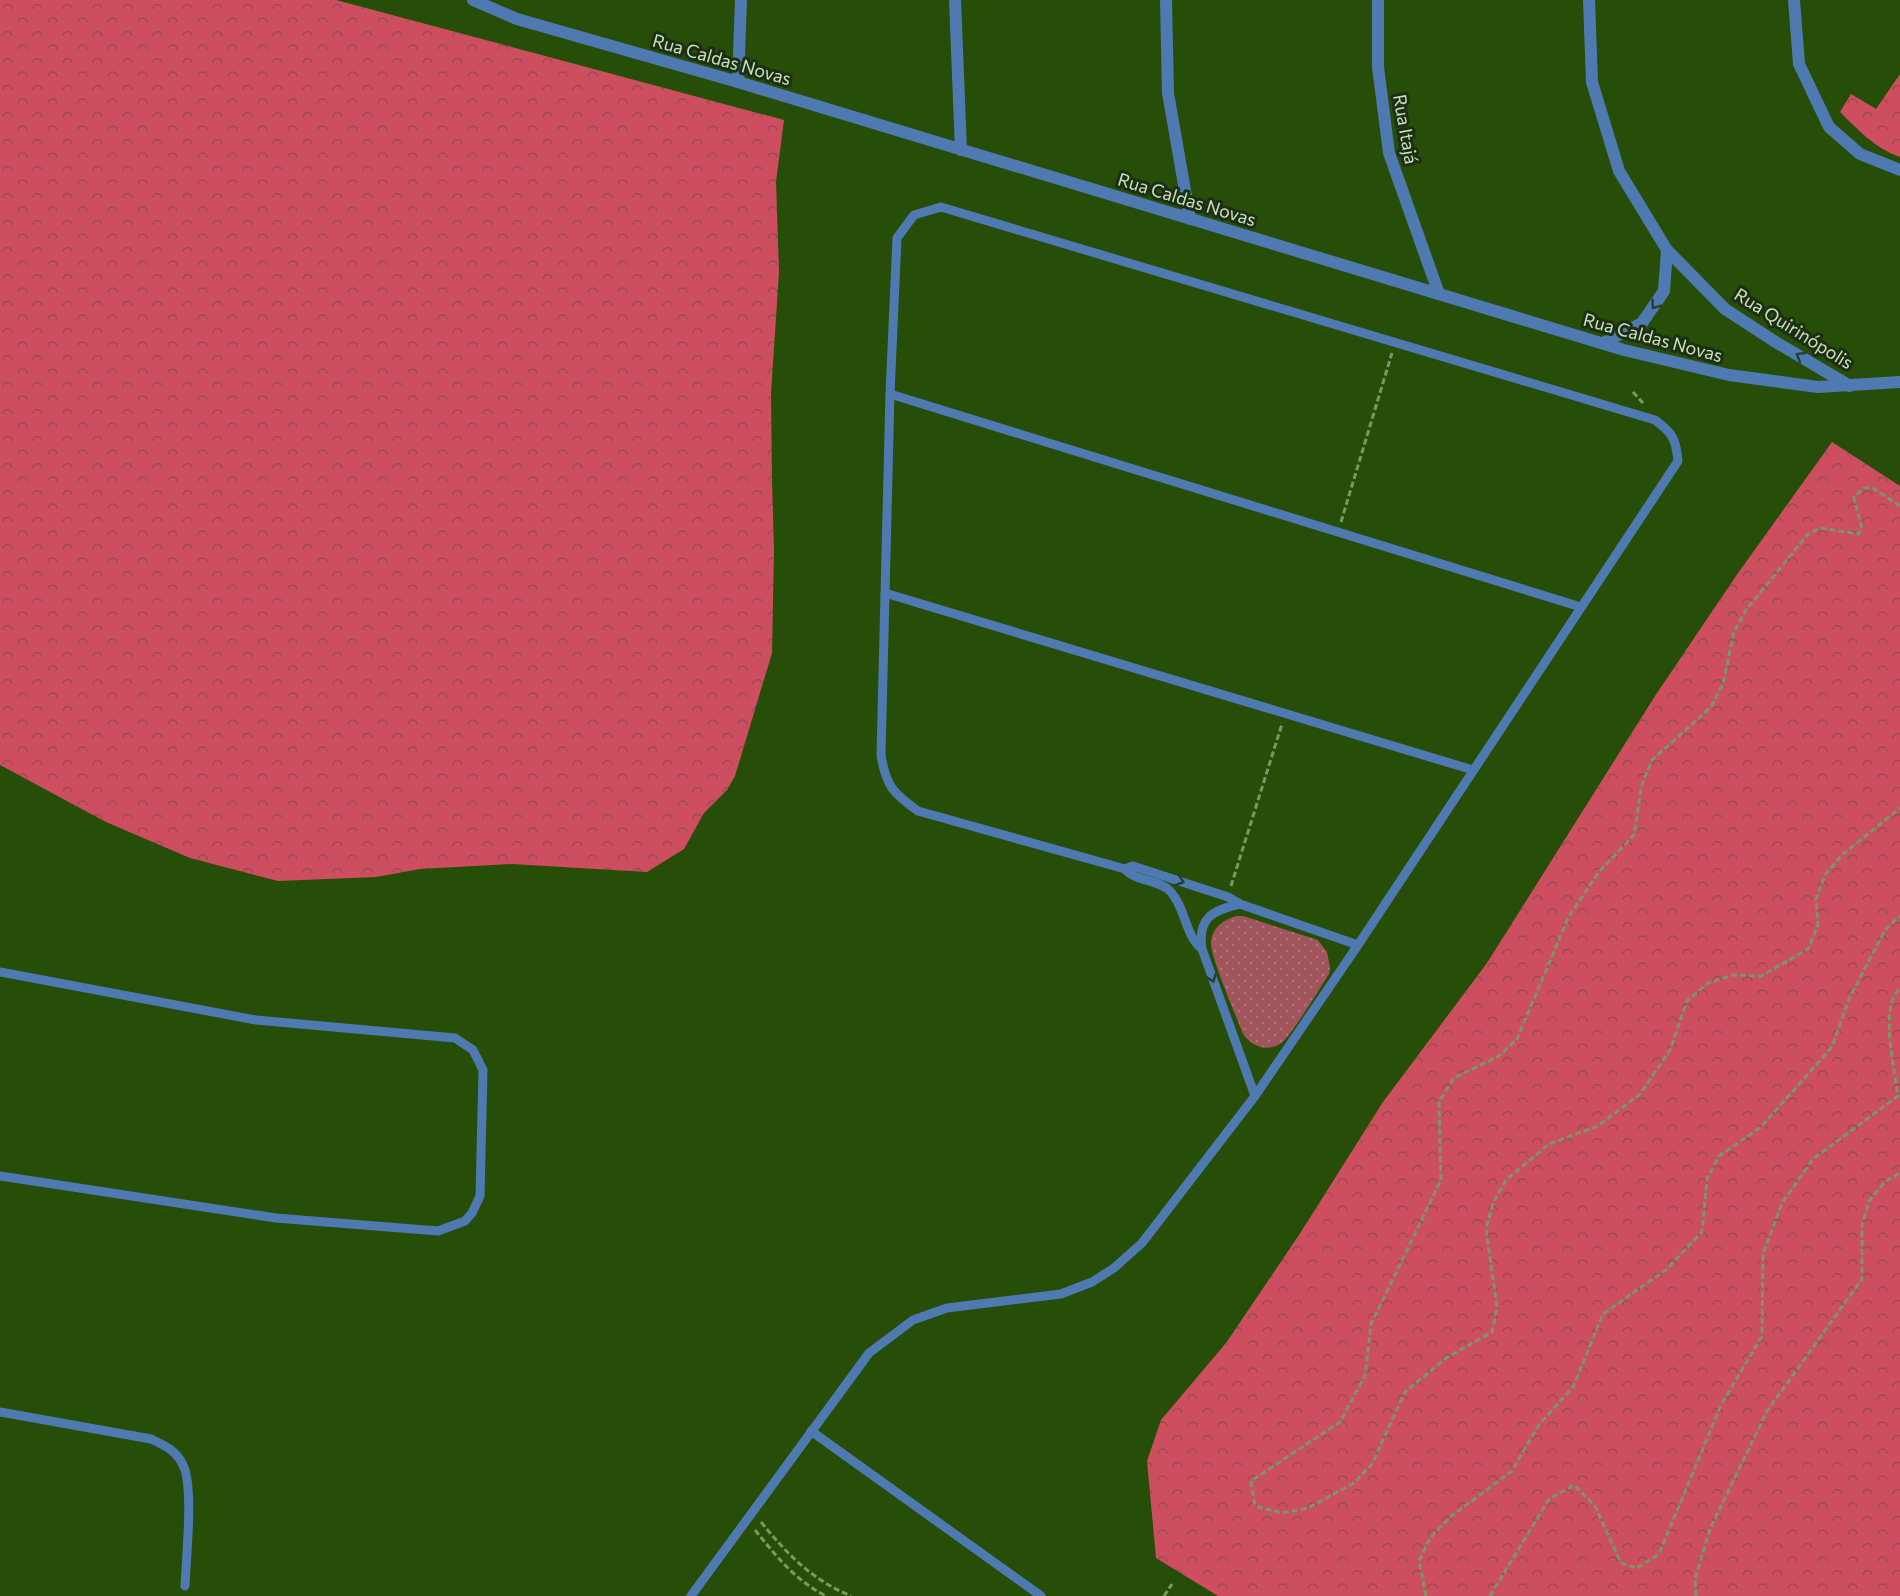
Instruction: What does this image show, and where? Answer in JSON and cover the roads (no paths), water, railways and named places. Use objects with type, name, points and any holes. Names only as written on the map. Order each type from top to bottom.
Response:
[{"type":"street","name":"Rua Caldas Novas","points":[[473,0],[517,19],[738,82],[1603,344],[1729,375],[1818,387],[1900,382]]},
{"type":"street","points":[[738,82],[741,0]]},
{"type":"street","points":[[955,0],[961,150]]},
{"type":"street","points":[[1166,0],[1168,93],[1190,219]]},
{"type":"street","name":"Rua Itajá","points":[[1378,0],[1378,67],[1389,153],[1439,294]]},
{"type":"street","name":"Rua Quirinópolis","points":[[1589,0],[1592,82],[1619,171],[1667,250],[1725,309],[1851,386]]},
{"type":"street","points":[[1794,0],[1799,64],[1829,127],[1860,154],[1900,170]]},
{"type":"street","points":[[1603,344],[1641,323],[1664,291],[1667,250]]},
{"type":"lane","points":[[691,1596],[869,1353],[913,1320],[947,1308],[1061,1294],[1092,1282],[1114,1268],[1142,1243],[1255,1096],[1358,945],[1678,461],[1676,442],[1666,428],[1655,420],[941,207],[914,215],[897,238],[890,394],[881,755],[885,776],[897,797],[918,811],[1125,869],[1130,874],[1165,887],[1178,902],[1193,941],[1202,949]]},
{"type":"lane","points":[[890,394],[1581,607]]},
{"type":"lane","points":[[885,593],[1473,770]]},
{"type":"lane","points":[[1125,869],[1133,866],[1228,897],[1240,904],[1358,945]]},
{"type":"lane","points":[[1240,904],[1221,908],[1204,921],[1200,936],[1202,949],[1255,1096]]},
{"type":"lane","points":[[0,972],[256,1020],[455,1038],[473,1050],[483,1070],[480,1196],[472,1214],[465,1221],[438,1231],[276,1218],[0,1176]]},
{"type":"lane","points":[[0,1412],[151,1439],[170,1448],[183,1463],[189,1482],[185,1586]]},
{"type":"lane","points":[[811,1431],[1041,1596]]}]
